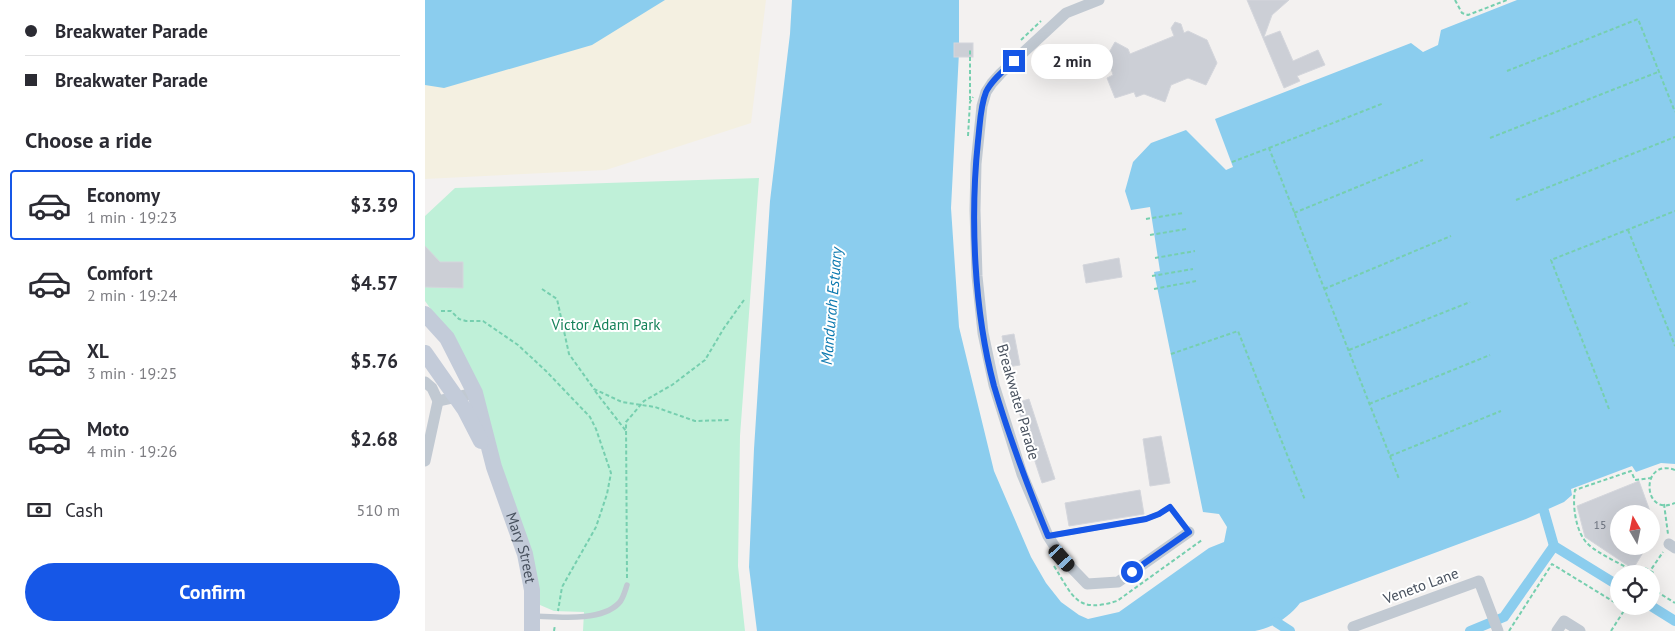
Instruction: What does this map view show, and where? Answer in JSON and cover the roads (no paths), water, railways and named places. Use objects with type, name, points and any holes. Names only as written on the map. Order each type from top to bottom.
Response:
[{"type":"street","name":"Breakwater Parade","points":[[1099,0],[1067,13],[1001,73],[986,92],[982,106],[976,164],[975,210],[977,276],[983,333],[994,385],[1022,474],[1048,536],[1062,558],[1087,584],[1118,582],[1189,532]]},
{"type":"street","name":"Mary Street","points":[[429,311],[447,338],[475,393],[494,467],[525,554],[532,590],[532,623]]},
{"type":"street","name":"Mary Street","points":[[425,353],[465,410],[494,467]]},
{"type":"street","points":[[425,382],[432,388],[438,401],[425,461]]},
{"type":"street","points":[[438,401],[475,393]]},
{"type":"street","name":"Veneto Lane","points":[[1353,627],[1479,581],[1502,630]]},
{"type":"street","points":[[1557,631],[1564,621],[1580,631]]},
{"type":"lane","points":[[1048,536],[1146,519],[1170,507],[1189,532]]},
{"type":"lane","points":[[532,623],[557,617],[599,615],[619,603],[627,585]]},
{"type":"water","points":[[425,0],[665,0],[592,45],[444,88],[425,85]]},
{"type":"water","name":"Mandurah Estuary","points":[[792,0],[959,0],[959,52],[951,208],[959,327],[994,471],[1031,557],[1046,583],[1061,602],[1079,615],[1088,619],[1119,612],[1209,548],[1224,542],[1227,527],[1219,514],[1203,512],[1154,272],[1160,271],[1150,207],[1131,210],[1125,191],[1133,162],[1151,143],[1186,130],[1226,170],[1233,167],[1215,119],[1411,43],[1423,52],[1438,45],[1441,30],[1517,0],[1675,0],[1675,464],[1661,463],[1636,472],[1632,466],[1571,489],[1572,495],[1564,502],[1526,519],[1300,603],[1280,621],[1255,631],[757,631],[749,567],[754,449],[770,201],[790,34]]},
{"type":"waterway","points":[[1544,511],[1554,546],[1610,580]]},
{"type":"waterway","points":[[1470,631],[1504,617],[1554,546]]},
{"type":"waterway","points":[[1660,612],[1675,621]]},
{"type":"waterway","points":[[1276,622],[1290,631]]},
{"type":"park label","name":"Victor Adam Park","points":[[606,325]]}]
